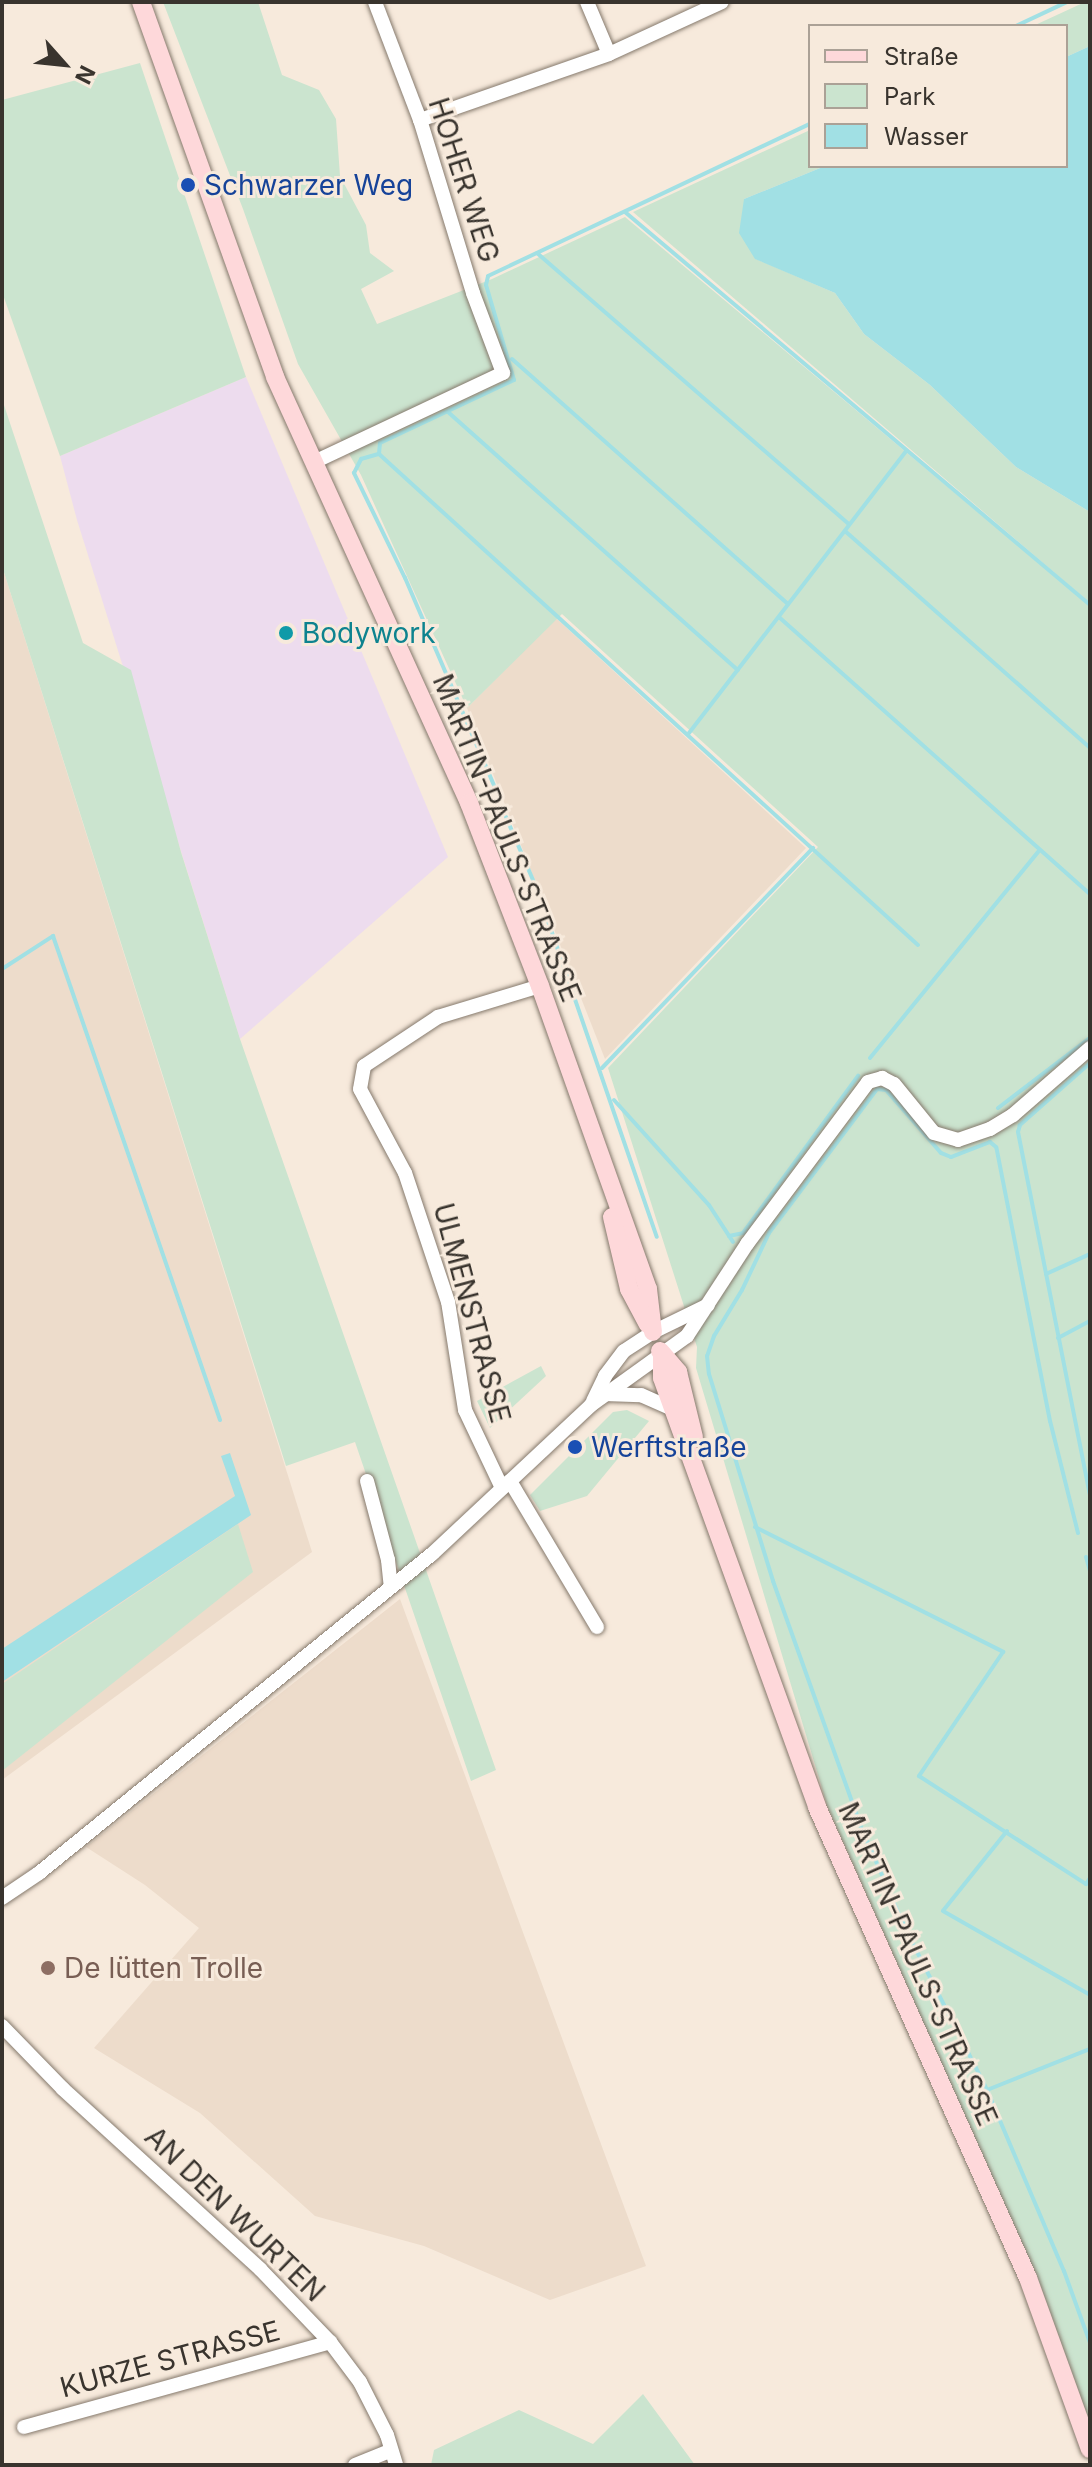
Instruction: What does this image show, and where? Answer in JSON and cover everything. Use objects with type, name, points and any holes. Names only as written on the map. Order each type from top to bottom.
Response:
[{"type":"street","name":"MARTIN-PAULS-STRASSE","points":[[141,2],[275,377],[469,803],[540,986],[648,1289],[653,1332],[662,1354],[681,1380],[707,1498]]},
{"type":"street","name":"HOHER WEG","points":[[314,462],[503,373],[473,293],[420,120],[375,2]]},
{"type":"street","points":[[587,2],[609,54]]},
{"type":"street","points":[[420,120],[609,54],[722,2]]},
{"type":"street","name":"ULMENSTRASSE","points":[[540,986],[438,1017],[364,1066],[360,1089],[405,1173],[448,1302],[465,1410],[506,1485],[597,1627]]},
{"type":"street","points":[[2,1898],[39,1873],[391,1587],[604,1394],[687,1336],[747,1244],[868,1082],[882,1078],[894,1084],[934,1133],[958,1140],[990,1129],[1013,1115],[1090,1048]]},
{"type":"street","points":[[591,1405],[605,1376],[624,1351],[653,1332],[711,1303]]},
{"type":"street","name":"MARTIN-PAULS-STRASSE","points":[[662,1354],[662,1378],[817,1807],[1028,2278],[1090,2449]]},
{"type":"street","points":[[604,1394],[641,1395],[674,1410]]},
{"type":"street","points":[[367,1481],[388,1560],[391,1587]]},
{"type":"street","name":"AN DEN WURTEN","points":[[2,2026],[63,2089],[260,2269],[330,2342],[360,2382],[387,2435],[393,2458]]},
{"type":"street","name":"KURZE STRASSE","points":[[24,2427],[330,2342]]},
{"type":"street","points":[[355,2465],[393,2458]]},
{"type":"shaded area","points":[[246,377],[448,857],[240,1039],[77,520],[60,456]]},
{"type":"shaded area","points":[[2,566],[312,1552],[2,1780]]},
{"type":"shaded area","points":[[556,618],[806,848],[605,1059],[467,708]]},
{"type":"shaded area","points":[[400,1599],[646,2266],[550,2300],[424,2246],[315,2216],[200,2113],[94,2048],[199,1928],[145,1885],[86,1847]]},
{"type":"green space","points":[[163,2],[258,2],[282,75],[319,90],[336,119],[340,176],[366,225],[370,253],[394,271],[361,289],[377,324],[492,279],[625,217],[1090,606],[1090,2426],[1036,2277],[827,1805],[696,1368],[697,1347],[608,1068],[818,847],[562,614],[467,708],[361,475],[298,364],[243,209]]},
{"type":"green space","points":[[1090,2],[1090,46],[1068,56],[1068,24],[1037,24]]},
{"type":"green space","points":[[140,63],[246,377],[60,456],[2,292],[2,100]]},
{"type":"green space","points":[[808,131],[808,168],[820,168],[744,199],[756,259],[835,293],[864,334],[930,385],[1016,467],[1090,512],[1090,603],[633,212]]},
{"type":"green space","points":[[2,399],[83,643],[131,670],[181,852],[240,1039],[496,1770],[471,1781],[355,1442],[286,1466],[2,566]]},
{"type":"green space","points":[[541,1366],[546,1376],[490,1428],[477,1401]]},
{"type":"green space","points":[[627,1410],[649,1421],[587,1496],[540,1511],[530,1495],[613,1412]]},
{"type":"green space","points":[[238,1524],[253,1572],[2,1771],[2,1684]]},
{"type":"green space","points":[[643,2394],[695,2465],[431,2465],[434,2450],[519,2410],[593,2444]]},
{"type":"water","points":[[1090,46],[1090,512],[1016,467],[930,385],[864,334],[835,293],[755,259],[739,233],[744,199],[820,168],[1068,168],[1068,56]]},
{"type":"water","points":[[230,1453],[251,1515],[2,1682],[2,1649],[235,1496],[221,1456]]},
{"type":"waterway","points":[[1020,24],[1067,2]]},
{"type":"waterway","points":[[379,454],[380,443],[514,380],[486,285],[488,276],[808,125]]},
{"type":"waterway","points":[[625,212],[1090,605]]},
{"type":"waterway","points":[[537,253],[849,524]]},
{"type":"waterway","points":[[512,359],[788,604]]},
{"type":"waterway","points":[[448,412],[738,670]]},
{"type":"waterway","points":[[689,733],[906,451]]},
{"type":"waterway","points":[[496,790],[405,578],[354,473],[361,459],[379,454],[918,945]]},
{"type":"waterway","points":[[845,531],[1090,748]]},
{"type":"waterway","points":[[780,618],[1090,894]]},
{"type":"waterway","points":[[506,817],[539,894]]},
{"type":"waterway","points":[[602,1068],[813,848]]},
{"type":"waterway","points":[[870,1058],[1038,852]]},
{"type":"waterway","points":[[548,921],[657,1237]]},
{"type":"waterway","points":[[2,969],[53,936],[220,1420]]},
{"type":"waterway","points":[[998,1108],[1090,1038]]},
{"type":"waterway","points":[[1090,1063],[1020,1125],[1018,1132],[1090,1494]]},
{"type":"waterway","points":[[729,1236],[743,1233],[858,1076]]},
{"type":"waterway","points":[[1078,1533],[1050,1421],[996,1147],[990,1142],[951,1157],[941,1153],[886,1090],[877,1089],[769,1233],[742,1290],[714,1336],[707,1356],[709,1374],[773,1581],[861,1827],[906,1930],[987,2090],[1064,2271],[1090,2343]]},
{"type":"waterway","points":[[614,1100],[709,1205],[733,1242]]},
{"type":"waterway","points":[[1046,1274],[1090,1254]]},
{"type":"waterway","points":[[1058,1338],[1090,1321]]},
{"type":"waterway","points":[[755,1527],[1003,1652],[919,1776],[1086,1884],[1090,1878]]},
{"type":"waterway","points":[[1086,1557],[1090,1571]]},
{"type":"waterway","points":[[1007,1831],[943,1911],[1090,1995]]},
{"type":"waterway","points":[[987,2090],[1090,2049]]},
{"type":"place","name":"Schwarzer Weg","points":[[188,185]]},
{"type":"place","name":"Bodywork","points":[[286,633]]},
{"type":"place","name":"Werftstraße","points":[[575,1447]]},
{"type":"place","name":"De lütten Trolle","points":[[48,1968]]}]
